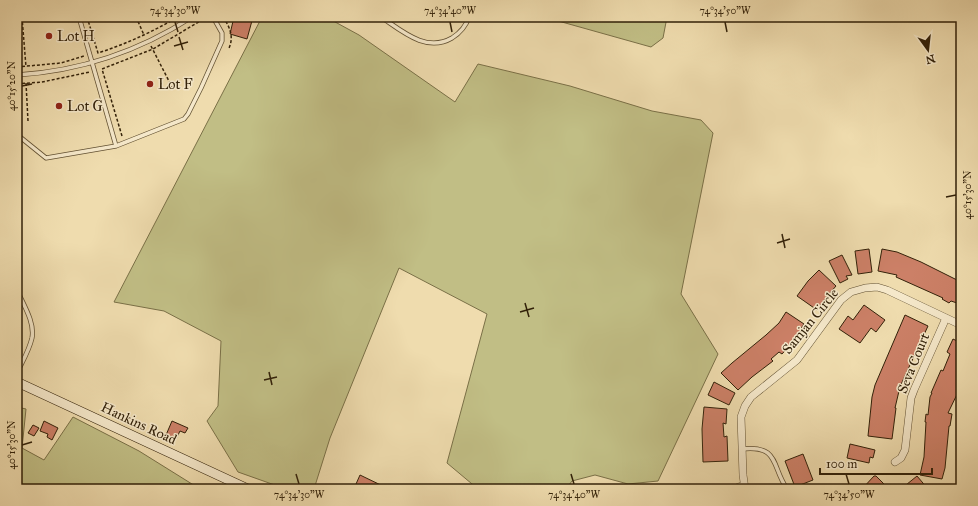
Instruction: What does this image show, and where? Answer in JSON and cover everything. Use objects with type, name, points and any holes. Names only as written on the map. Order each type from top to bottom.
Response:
[{"type":"main road","name":"Hankins Road","points":[[17,382],[248,489]]},
{"type":"street","name":"Samjan Circle","points":[[745,487],[741,417],[745,406],[751,397],[797,360],[841,300],[851,292],[865,288],[877,287],[961,325]]},
{"type":"street","name":"Seva Court","points":[[895,462],[901,458],[905,450],[911,398],[946,318]]},
{"type":"street","points":[[734,489],[745,487]]},
{"type":"lane","points":[[79,17],[116,146]]},
{"type":"lane","points":[[17,75],[64,70],[92,64],[148,42],[192,17]]},
{"type":"lane","points":[[17,130],[20,137],[46,158],[116,146],[184,120],[222,41],[222,33],[213,17]]},
{"type":"lane","points":[[381,17],[415,39],[425,43],[434,44],[449,40],[456,36],[462,30],[469,17]]},
{"type":"lane","points":[[17,290],[32,327],[32,337],[28,350],[17,373]]},
{"type":"lane","points":[[742,449],[749,448],[763,450],[770,454],[776,464],[786,489]]},
{"type":"path","points":[[22,17],[26,67]]},
{"type":"path","points":[[87,17],[98,53],[117,47],[144,35],[178,17]]},
{"type":"path","points":[[136,17],[173,89]]},
{"type":"path","points":[[122,136],[102,69],[152,49],[205,17]]},
{"type":"path","points":[[223,17],[230,28],[231,42],[229,48]]},
{"type":"path","points":[[17,67],[60,62],[84,56]]},
{"type":"path","points":[[17,84],[71,77],[94,71]]},
{"type":"path","points":[[26,83],[28,120]]},
{"type":"shaded area","points":[[262,17],[326,17],[359,35],[455,102],[478,64],[570,86],[652,111],[701,120],[713,133],[681,294],[718,354],[658,481],[628,484],[595,475],[572,481],[566,489],[478,489],[447,463],[487,314],[399,268],[330,438],[314,489],[286,489],[238,472],[207,421],[218,406],[221,341],[164,311],[114,302]]},
{"type":"shaded area","points":[[544,17],[667,17],[663,38],[651,47]]},
{"type":"shaded area","points":[[17,407],[26,409],[22,448],[44,460],[73,417],[139,451],[200,489],[17,489]]},
{"type":"building","points":[[234,17],[253,17],[247,39],[230,34]]},
{"type":"building","points":[[869,249],[872,272],[858,274],[855,251]]},
{"type":"building","points":[[882,249],[897,252],[921,262],[961,282],[961,294],[957,303],[951,301],[949,303],[942,299],[943,298],[896,277],[897,275],[878,271]]},
{"type":"building","points":[[842,255],[852,275],[846,276],[848,279],[840,283],[829,261]]},
{"type":"building","points":[[819,270],[836,286],[817,310],[797,296],[808,281]]},
{"type":"building","points":[[864,305],[885,320],[876,332],[871,328],[860,343],[839,329],[848,316],[853,320]]},
{"type":"building","points":[[786,312],[804,324],[800,330],[802,332],[782,354],[779,352],[771,359],[773,361],[738,390],[721,373],[779,323]]},
{"type":"building","points":[[905,315],[928,326],[898,391],[892,439],[868,436],[872,397],[875,385]]},
{"type":"building","points":[[953,339],[961,343],[961,386],[948,413],[952,414],[949,426],[945,468],[942,479],[920,475],[924,457],[926,414],[928,415],[930,397],[941,370],[943,371],[950,354],[947,352]]},
{"type":"building","points":[[714,382],[735,393],[729,405],[708,395]]},
{"type":"building","points":[[704,407],[727,409],[726,424],[723,423],[724,437],[727,436],[728,461],[703,462],[702,429]]},
{"type":"building","points":[[44,421],[58,428],[52,440],[47,437],[48,434],[40,431]]},
{"type":"building","points":[[172,421],[188,428],[185,433],[180,431],[176,439],[166,435]]},
{"type":"building","points":[[33,425],[39,428],[34,436],[28,433]]},
{"type":"building","points":[[850,444],[875,450],[873,458],[870,457],[869,463],[847,458]]},
{"type":"building","points":[[803,454],[813,480],[795,487],[785,461]]},
{"type":"building","points":[[360,475],[389,489],[366,489],[356,484]]},
{"type":"building","points":[[874,476],[876,476],[889,489],[862,489]]},
{"type":"building","points":[[917,476],[928,489],[901,489]]},
{"type":"place","name":"Lot H","points":[[49,36]]},
{"type":"place","name":"Lot F","points":[[150,84]]},
{"type":"place","name":"Lot G","points":[[59,106]]}]
